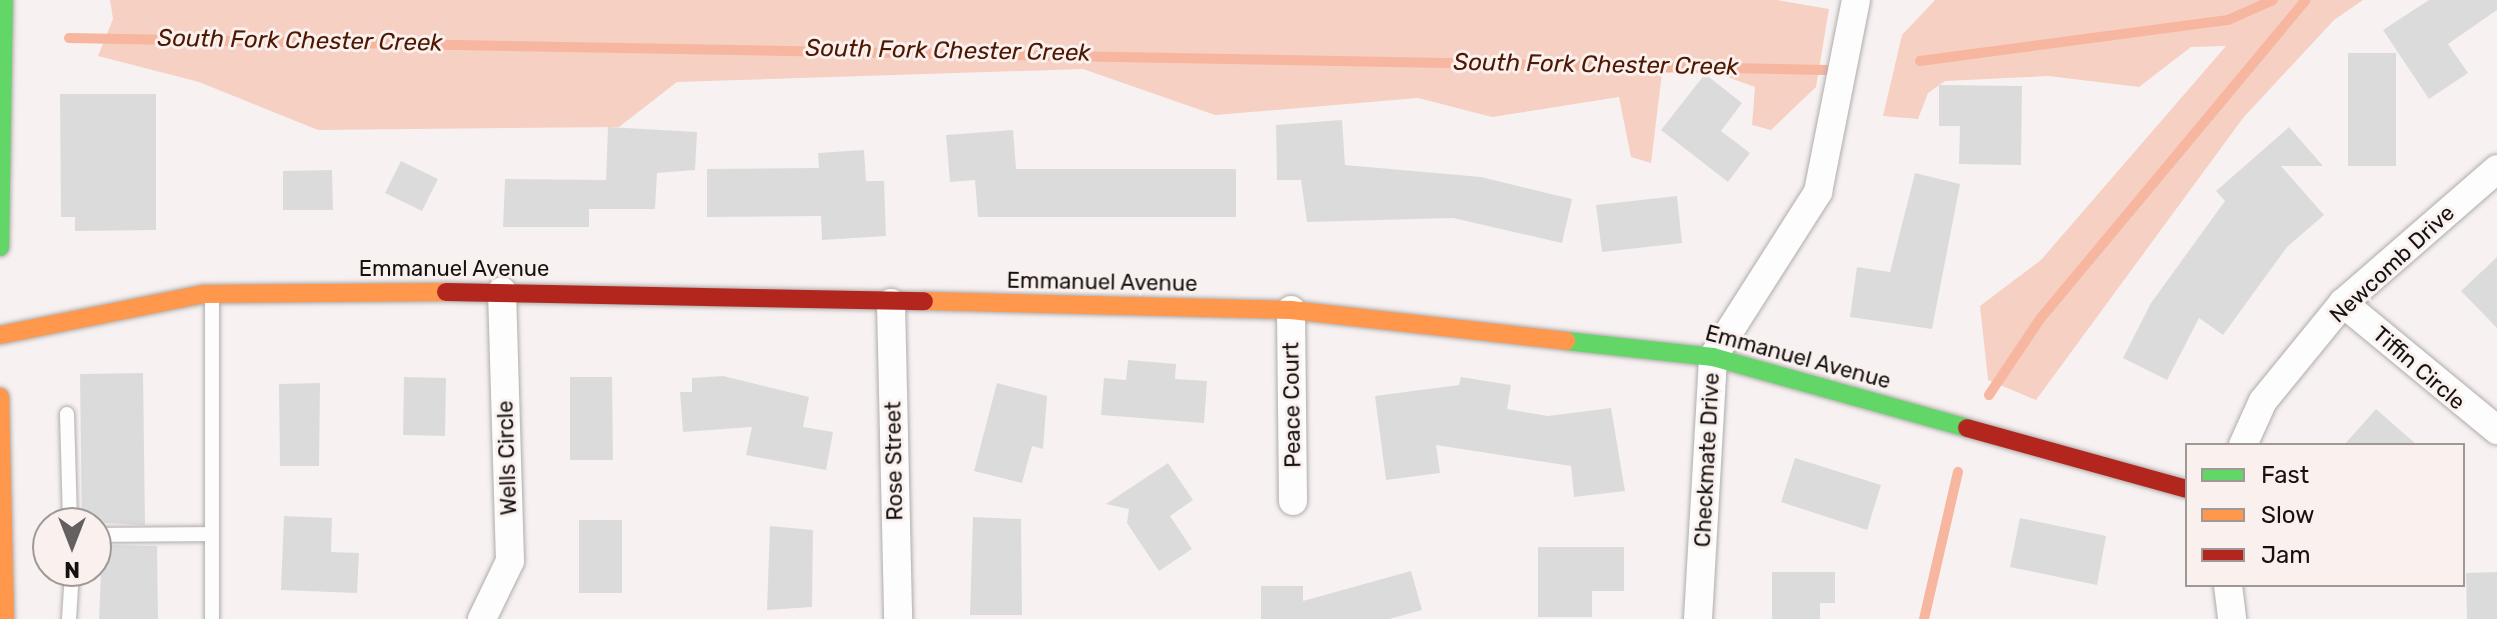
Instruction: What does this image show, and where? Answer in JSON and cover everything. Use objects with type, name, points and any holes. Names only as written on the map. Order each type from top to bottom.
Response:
[{"type":"street","points":[[0,247],[4,0]]},
{"type":"street","name":"Checkmate Drive","points":[[1698,619],[1713,357],[1818,192],[1856,0]]},
{"type":"street","name":"Newcomb Drive","points":[[2244,443],[2263,401],[2343,303],[2497,169]]},
{"type":"street","name":"Emmanuel Avenue","points":[[0,335],[212,294],[502,291],[891,303],[1291,310],[1713,357],[2185,488]]},
{"type":"street","name":"Wells Circle","points":[[482,619],[510,561],[502,291]]},
{"type":"street","name":"Rose Street","points":[[891,303],[898,619]]},
{"type":"street","name":"Tiffin Circle","points":[[2343,303],[2497,430]]},
{"type":"street","name":"Peace Court","points":[[1291,310],[1293,501]]},
{"type":"street","points":[[0,397],[5,619]]},
{"type":"street","points":[[2228,587],[2232,619]]},
{"type":"lane","points":[[212,294],[212,619]]},
{"type":"lane","points":[[67,414],[70,507]]},
{"type":"lane","points":[[112,535],[212,534]]},
{"type":"lane","points":[[69,619],[71,587]]},
{"type":"shaded area","points":[[110,0],[1777,0],[1829,9],[1816,87],[1771,130],[1752,125],[1755,87],[1714,72],[1662,73],[1651,163],[1631,157],[1619,97],[1492,117],[1418,98],[1215,115],[1083,69],[677,82],[619,127],[318,130],[199,82],[98,56],[113,19]]},
{"type":"shaded area","points":[[1935,0],[2363,0],[2334,20],[2243,118],[2036,400],[1988,380],[1980,306],[2041,260],[2226,46],[2191,47],[2139,87],[2048,76],[1945,81],[1928,93],[1918,119],[1883,116],[1902,35]]},
{"type":"building","points":[[2429,0],[2497,0],[2497,10],[2448,44],[2468,73],[2429,99],[2383,30]]},
{"type":"building","points":[[2348,53],[2396,53],[2396,166],[2348,166]]},
{"type":"building","points":[[1705,74],[1742,103],[1721,131],[1750,153],[1728,182],[1661,130]]},
{"type":"building","points":[[1939,85],[2022,86],[2021,165],[1959,164],[1960,126],[1939,126]]},
{"type":"building","points":[[60,94],[156,94],[156,230],[75,231],[75,217],[61,217]]},
{"type":"building","points":[[1342,120],[1345,165],[1481,177],[1572,199],[1562,243],[1453,218],[1307,222],[1301,180],[1277,180],[1276,125]]},
{"type":"building","points":[[608,127],[697,132],[695,170],[657,173],[655,209],[589,209],[589,227],[503,227],[505,179],[606,180]]},
{"type":"building","points":[[2289,127],[2323,166],[2281,166],[2324,215],[2287,247],[2223,335],[2199,318],[2167,380],[2123,358],[2151,303],[2225,201],[2216,191]]},
{"type":"building","points":[[1013,130],[1016,169],[1236,169],[1236,217],[978,217],[975,180],[950,182],[946,135]]},
{"type":"building","points":[[864,150],[866,181],[884,181],[886,236],[822,240],[821,216],[707,217],[707,169],[819,168],[818,153]]},
{"type":"building","points":[[401,161],[438,179],[422,211],[385,193]]},
{"type":"building","points":[[332,170],[333,210],[283,210],[283,171]]},
{"type":"building","points":[[1915,173],[1960,184],[1932,329],[1850,317],[1857,267],[1890,272]]},
{"type":"building","points":[[1677,196],[1682,243],[1602,252],[1596,205]]},
{"type":"building","points":[[2497,257],[2497,328],[2461,291]]},
{"type":"building","points":[[1128,360],[1176,364],[1175,379],[1207,381],[1204,423],[1101,415],[1104,378],[1126,380]]},
{"type":"building","points":[[143,373],[145,525],[112,523],[112,507],[82,507],[80,374]]},
{"type":"building","points":[[723,376],[809,397],[803,427],[833,432],[826,470],[746,455],[752,427],[683,432],[680,392],[692,392],[692,378]]},
{"type":"building","points":[[404,377],[446,378],[445,436],[403,435]]},
{"type":"building","points":[[570,377],[612,377],[613,460],[570,460]]},
{"type":"building","points":[[1461,377],[1511,385],[1507,409],[1548,416],[1611,408],[1625,491],[1574,497],[1571,466],[1436,445],[1440,473],[1386,480],[1375,396],[1459,385]]},
{"type":"building","points":[[320,383],[319,466],[280,466],[279,384]]},
{"type":"building","points":[[997,383],[1047,396],[1043,449],[1032,446],[1022,483],[974,471]]},
{"type":"building","points":[[2376,409],[2415,443],[2346,443]]},
{"type":"building","points":[[1795,458],[1881,485],[1867,530],[1781,502]]},
{"type":"building","points":[[1168,463],[1193,500],[1170,516],[1192,549],[1159,571],[1127,523],[1129,509],[1106,504]]},
{"type":"building","points":[[284,516],[332,518],[331,552],[359,553],[357,593],[281,590]]},
{"type":"building","points":[[973,517],[1021,519],[1022,615],[970,615]]},
{"type":"building","points":[[2020,518],[2106,536],[2097,585],[2010,567]]},
{"type":"building","points":[[579,520],[622,520],[622,593],[579,593]]},
{"type":"building","points":[[770,526],[813,530],[812,607],[767,610]]},
{"type":"building","points":[[112,545],[157,546],[158,619],[99,619],[100,587],[112,587]]},
{"type":"building","points":[[1538,547],[1624,547],[1624,591],[1592,591],[1592,617],[1538,617]]},
{"type":"building","points":[[1411,571],[1422,610],[1389,619],[1261,619],[1261,586],[1303,586],[1303,601]]},
{"type":"building","points":[[1772,572],[1835,572],[1835,603],[1820,603],[1820,619],[1772,619]]},
{"type":"building","points":[[2497,572],[2497,619],[2467,619],[2466,573]]},
{"type":"waterway","name":"South Fork Chester Creek","points":[[1920,61],[2228,20],[2273,0]]},
{"type":"waterway","points":[[1989,395],[2040,319],[2306,0]]},
{"type":"waterway","name":"South Fork Chester Creek","points":[[69,38],[1826,70]]},
{"type":"waterway","points":[[1924,619],[1958,472]]},
{"type":"traffic: fast","points":[[0,247],[4,0]]},
{"type":"traffic: fast","points":[[1566,341],[1713,357],[1967,428]]},
{"type":"traffic: slow","points":[[0,335],[203,294],[446,292]]},
{"type":"traffic: slow","points":[[924,301],[1291,310],[1566,341]]},
{"type":"traffic: slow","points":[[0,397],[5,619]]},
{"type":"traffic: jam","points":[[446,292],[924,301]]},
{"type":"traffic: jam","points":[[1967,428],[2185,488]]}]
